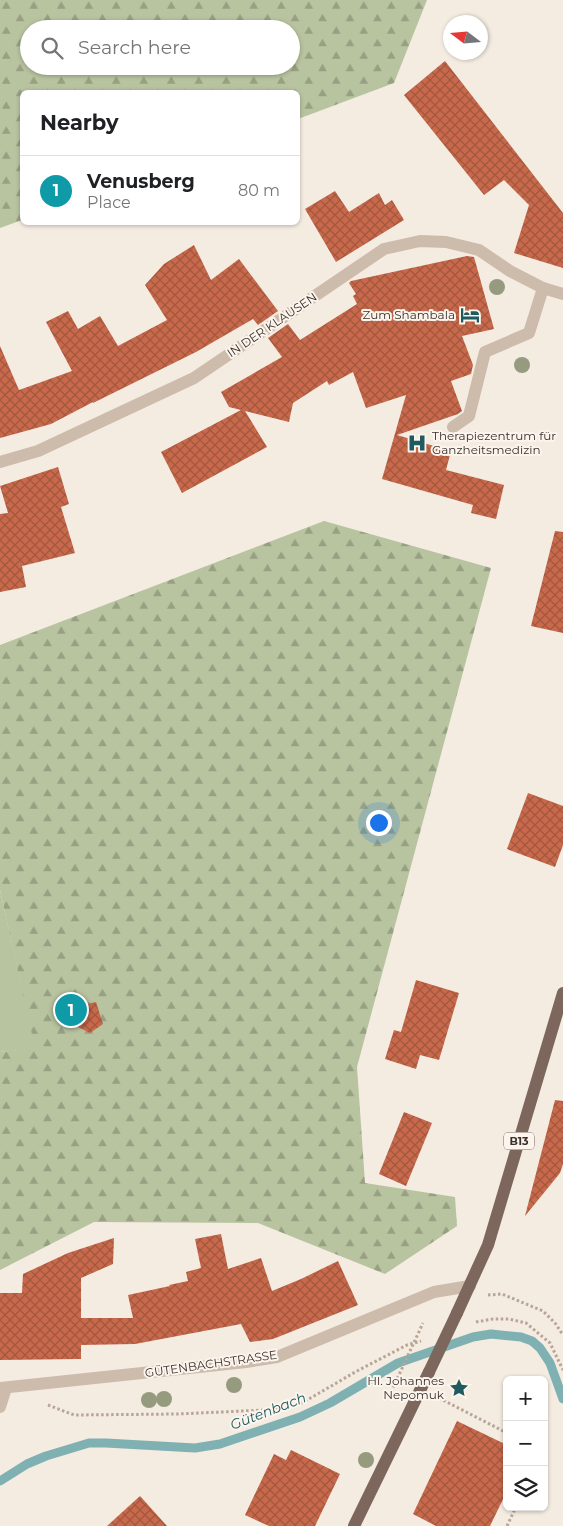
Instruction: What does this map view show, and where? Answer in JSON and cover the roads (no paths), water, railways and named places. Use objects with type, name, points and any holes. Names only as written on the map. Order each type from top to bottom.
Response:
[{"type":"main road","name":"B13","points":[[354,1526],[488,1245],[563,993]]},
{"type":"street","name":"IN DER KLAUSEN","points":[[0,462],[38,451],[194,378],[384,249],[420,242],[446,242],[479,250],[510,272],[543,288],[563,294]]},
{"type":"street","points":[[452,427],[469,416],[485,352],[530,332],[543,288]]},
{"type":"street","name":"GÜTENBACHSTRASSE","points":[[3,1388],[277,1357],[434,1292],[470,1286]]},
{"type":"street","points":[[0,1407],[3,1388]]},
{"type":"waterway","name":"Gütenbach","points":[[0,1481],[27,1464],[89,1443],[195,1448],[220,1444],[300,1417],[330,1403],[398,1363],[473,1337],[491,1334],[521,1337],[532,1341],[540,1348],[550,1363],[563,1399]]},
{"type":"place","name":"Zum Shambala","points":[[470,315]]},
{"type":"place","name":"Therapiezentrum für Ganzheitsmedizin","points":[[417,443]]},
{"type":"place","name":"Venusberg","points":[[71,1010]]},
{"type":"place","name":"Hl. Johannes Nepomuk","points":[[459,1388]]}]
